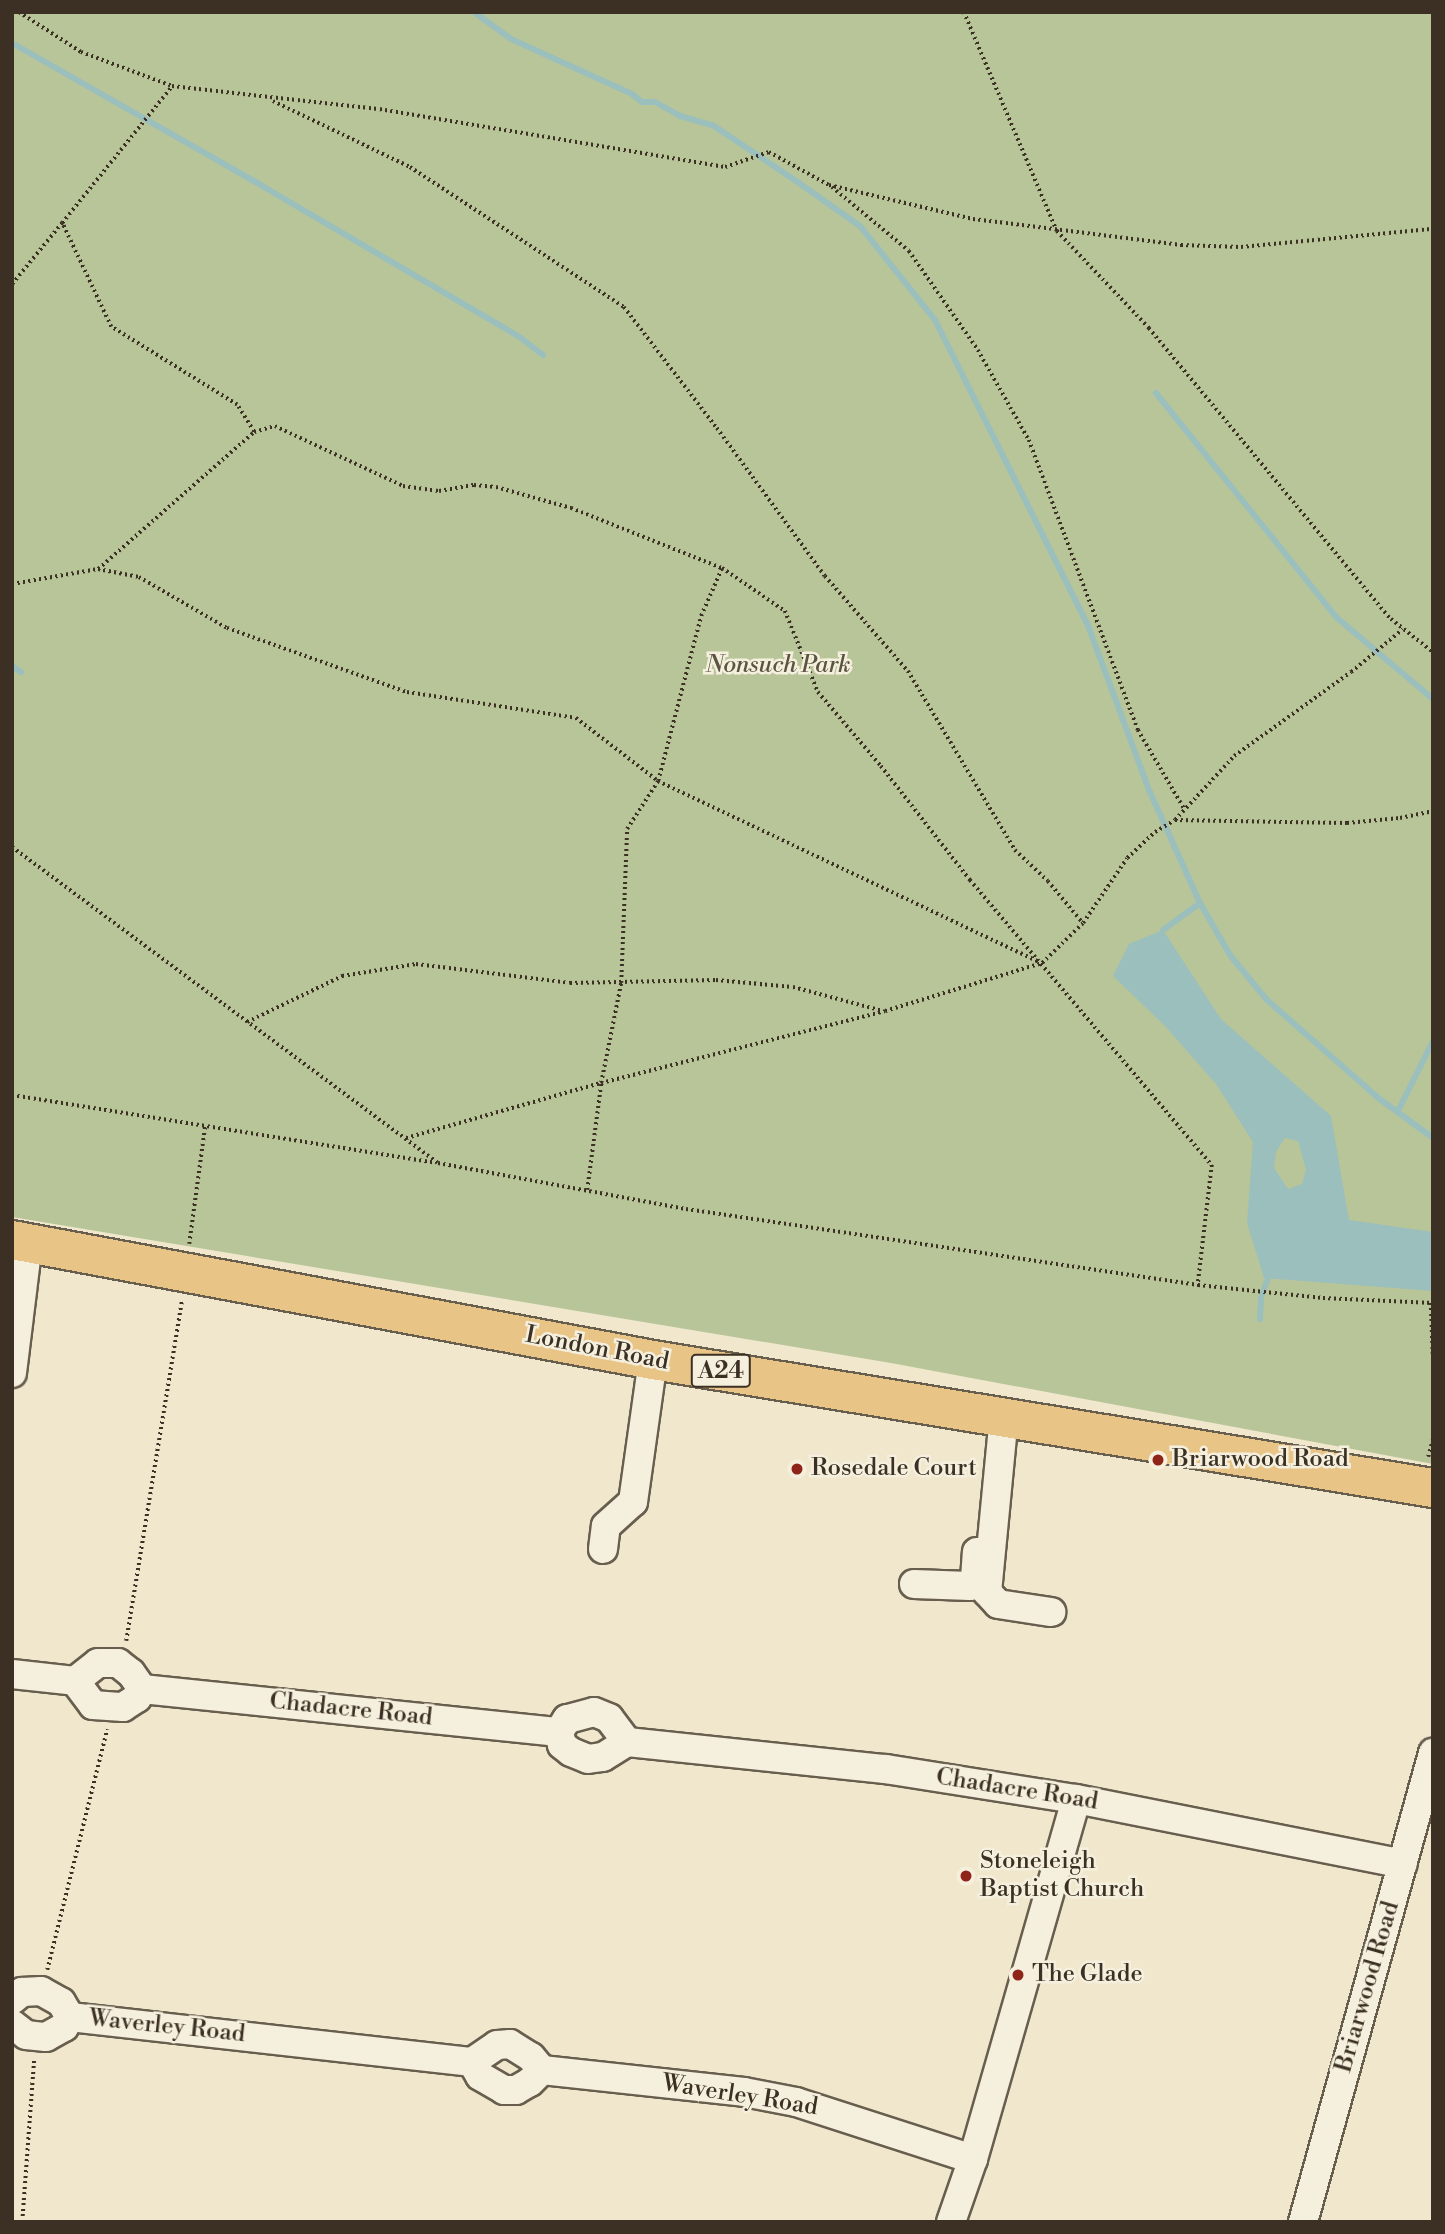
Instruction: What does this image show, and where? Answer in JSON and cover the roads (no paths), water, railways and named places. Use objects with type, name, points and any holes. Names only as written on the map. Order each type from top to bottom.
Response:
[{"type":"highway","name":"London Road","points":[[20,1241],[653,1360],[1433,1488]]},
{"type":"street","points":[[12,1373],[20,1241]]},
{"type":"street","points":[[603,1549],[606,1526],[633,1502],[653,1360]]},
{"type":"street","points":[[914,1584],[964,1588],[971,1586],[975,1579],[997,1415]]},
{"type":"street","points":[[997,1415],[987,1591],[999,1604],[1051,1612]]},
{"type":"street","points":[[12,1674],[75,1681],[98,1662],[118,1663],[142,1689],[137,1698],[123,1707],[93,1705],[75,1681]]},
{"type":"street","name":"Chadacre Road","points":[[142,1689],[559,1732]]},
{"type":"street","points":[[594,1712],[609,1718],[627,1742],[603,1757],[588,1759],[562,1745],[559,1732],[567,1719],[594,1712]]},
{"type":"street","name":"Chadacre Road","points":[[627,1742],[886,1769],[1076,1799],[1403,1864]]},
{"type":"street","name":"Briarwood Road","points":[[1303,2222],[1433,1753]]},
{"type":"street","points":[[951,2222],[973,2159],[1076,1799]]},
{"type":"street","name":"Waverley Road","points":[[12,2000],[22,1992],[41,1991],[61,2002],[70,2017]]},
{"type":"street","name":"Waverley Road","points":[[24,2031],[56,2033],[70,2017]]},
{"type":"street","name":"Waverley Road","points":[[70,2017],[472,2062]]},
{"type":"street","points":[[510,2044],[531,2057],[542,2070],[530,2082],[516,2090],[504,2090],[480,2076],[472,2062],[497,2045],[510,2044]]},
{"type":"street","name":"Waverley Road","points":[[542,2070],[744,2092],[796,2102],[973,2159]]},
{"type":"water","points":[[1163,930],[1221,1019],[1331,1116],[1349,1220],[1433,1232],[1433,1291],[1264,1278],[1247,1223],[1253,1142],[1216,1084],[1164,1025],[1113,976],[1129,944]],"holes":[[[1285,1138],[1298,1141],[1306,1170],[1302,1184],[1288,1189],[1274,1168],[1276,1152]]]},
{"type":"waterway","points":[[474,12],[511,39],[632,94],[642,102],[655,102],[680,116],[714,126],[860,226],[935,320],[1087,623],[1150,792],[1200,903],[1163,930]]},
{"type":"waterway","points":[[12,43],[521,338],[543,355]]},
{"type":"waterway","points":[[1156,393],[1336,617],[1433,699]]},
{"type":"waterway","points":[[12,666],[21,672]]},
{"type":"waterway","points":[[1200,903],[1230,955],[1266,999],[1377,1097],[1433,1138]]},
{"type":"waterway","points":[[1398,1111],[1433,1041]]},
{"type":"waterway","points":[[1260,1319],[1261,1298],[1268,1278]]},
{"type":"place","name":"Briarwood Road","points":[[1158,1460]]},
{"type":"place","name":"Rosedale Court","points":[[797,1469]]},
{"type":"place","name":"Stoneleigh Baptist Church","points":[[966,1876]]},
{"type":"place","name":"The Glade","points":[[1018,1975]]},
{"type":"park label","name":"Nonsuch Park","points":[[778,666]]}]
